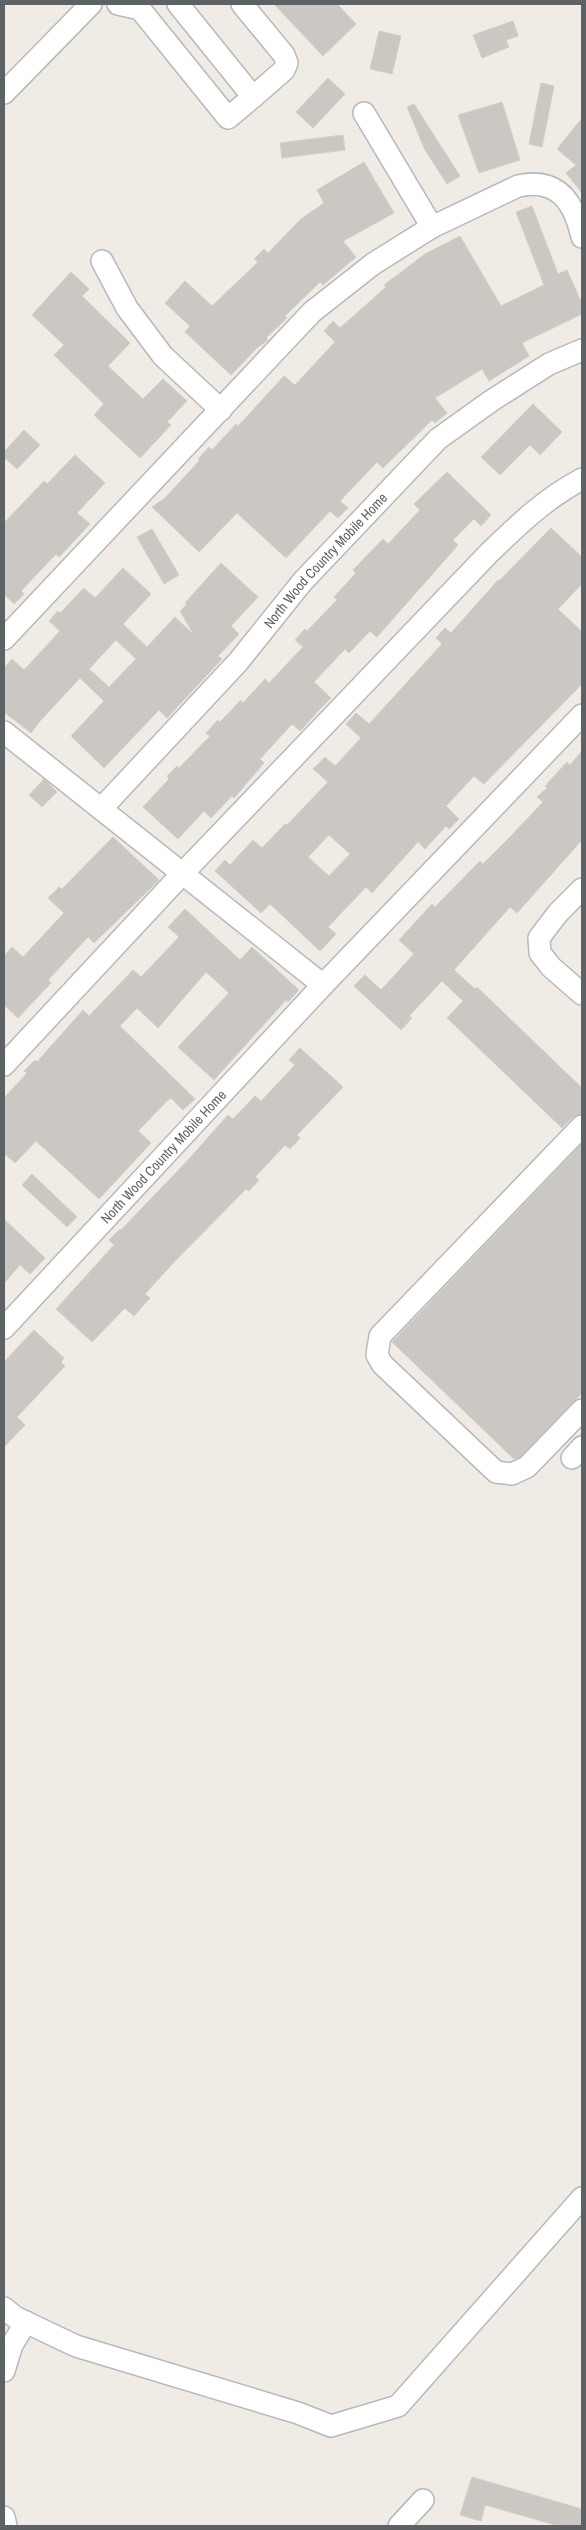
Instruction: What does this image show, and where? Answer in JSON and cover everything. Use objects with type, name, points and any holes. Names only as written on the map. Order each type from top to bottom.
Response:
[{"type":"street","points":[[4,93],[91,4]]},
{"type":"street","points":[[118,4],[140,9],[228,118],[284,70],[286,63],[284,55],[242,4]]},
{"type":"street","points":[[178,4],[253,97]]},
{"type":"street","points":[[364,113],[432,227]]},
{"type":"street","points":[[4,639],[312,312],[373,264],[432,227],[518,186],[533,182],[553,188],[572,206],[582,237]]},
{"type":"street","points":[[102,262],[127,308],[163,356],[221,410]]},
{"type":"street","name":"North Wood Country Mobile Home","points":[[102,809],[238,662],[303,581],[438,439],[491,400],[549,364],[582,350]]},
{"type":"street","points":[[4,1065],[182,874],[490,552],[533,510],[559,491],[582,479]]},
{"type":"street","name":"North Wood Country Mobile Home","points":[[4,1328],[323,985],[582,714]]},
{"type":"street","points":[[5,735],[102,809],[323,985]]},
{"type":"street","points":[[582,889],[558,913],[539,938],[540,953],[582,994]]},
{"type":"street","points":[[582,1126],[380,1336],[377,1355],[382,1364],[496,1472],[512,1474],[527,1467],[582,1410]]},
{"type":"street","points":[[4,2308],[26,2322],[76,2346],[298,2413],[332,2426],[398,2406],[582,2198]]},
{"type":"street","points":[[4,2371],[12,2345],[26,2322]]},
{"type":"street","points":[[400,2526],[423,2500]]},
{"type":"street","points":[[4,2517],[6,2526]]},
{"type":"building","points":[[274,4],[337,4],[356,24],[323,56]]},
{"type":"building","points":[[513,21],[518,36],[506,40],[509,47],[482,58],[473,35]]},
{"type":"building","points":[[379,31],[401,36],[392,74],[370,69]]},
{"type":"building","points":[[328,78],[345,94],[313,128],[296,112]]},
{"type":"building","points":[[541,83],[554,86],[542,147],[529,144]]},
{"type":"building","points":[[502,102],[520,160],[479,173],[458,115]]},
{"type":"building","points":[[414,104],[460,176],[447,184],[425,150],[407,107]]},
{"type":"building","points":[[582,118],[582,193],[566,173],[576,165],[557,149]]},
{"type":"building","points":[[343,135],[345,150],[282,158],[280,143]]},
{"type":"building","points":[[364,162],[394,213],[343,241],[356,257],[323,285],[320,282],[285,316],[287,318],[266,338],[268,340],[257,348],[231,375],[185,332],[190,326],[165,303],[185,281],[212,306],[258,262],[254,259],[264,249],[268,253],[301,219],[324,203],[317,190]]},
{"type":"building","points":[[532,206],[558,274],[567,270],[582,304],[582,314],[522,343],[529,356],[489,381],[482,369],[435,398],[447,413],[435,423],[432,420],[383,468],[377,462],[340,501],[348,508],[338,518],[330,511],[286,558],[237,513],[199,552],[152,507],[165,498],[200,460],[198,459],[209,447],[212,450],[236,424],[238,426],[284,376],[295,385],[335,342],[324,331],[333,321],[340,328],[386,287],[384,285],[425,254],[460,236],[501,306],[544,285],[516,212]]},
{"type":"building","points":[[71,272],[89,289],[82,296],[130,343],[108,366],[143,399],[163,379],[187,401],[167,422],[171,425],[140,458],[94,415],[104,404],[54,355],[64,345],[32,315]]},
{"type":"building","points":[[533,404],[562,432],[540,455],[530,445],[500,475],[481,457]]},
{"type":"building","points":[[24,430],[40,445],[17,469],[4,457],[4,452]]},
{"type":"building","points":[[75,455],[105,483],[77,513],[90,524],[59,557],[56,554],[21,591],[24,594],[14,604],[4,594],[4,523],[44,481],[47,484]]},
{"type":"building","points":[[447,472],[491,515],[481,526],[474,519],[453,540],[458,545],[377,637],[370,631],[349,653],[345,649],[314,682],[331,698],[300,731],[292,724],[260,759],[264,763],[234,798],[232,796],[211,818],[204,811],[178,839],[143,807],[169,779],[167,776],[177,766],[179,768],[210,736],[206,733],[218,720],[220,722],[241,700],[243,703],[265,679],[269,683],[303,647],[295,640],[305,629],[307,631],[337,600],[334,597],[356,573],[353,570],[383,539],[388,544],[420,510],[414,504]]},
{"type":"building","points":[[551,528],[582,557],[582,584],[558,609],[582,632],[582,684],[484,784],[474,776],[446,806],[459,819],[449,829],[446,826],[425,849],[418,842],[372,893],[366,887],[328,927],[336,934],[320,951],[270,904],[261,913],[215,871],[225,860],[230,865],[253,840],[262,848],[285,824],[287,825],[328,782],[313,769],[325,757],[335,766],[361,738],[346,724],[356,713],[369,724],[442,644],[436,638],[445,628],[451,633]],"holes":[[[329,835],[350,854],[329,876],[308,857]]]},
{"type":"building","points":[[152,529],[179,575],[164,584],[137,537]]},
{"type":"building","points":[[221,563],[258,597],[231,626],[239,634],[218,656],[222,659],[167,718],[159,710],[104,768],[71,736],[104,701],[80,678],[31,733],[4,712],[4,668],[12,659],[24,670],[60,631],[49,621],[58,611],[60,613],[84,588],[95,598],[123,568],[151,594],[123,624],[147,647],[175,617],[194,635],[180,611],[187,604],[185,603]],"holes":[[[116,640],[136,659],[109,687],[89,669]]]},
{"type":"building","points":[[582,751],[582,840],[517,913],[510,907],[454,970],[475,989],[477,987],[582,1088],[582,1114],[573,1117],[562,1128],[447,1018],[463,1001],[442,981],[409,1016],[412,1018],[401,1030],[354,986],[365,975],[381,990],[414,954],[399,940],[432,904],[435,907],[480,861],[483,864],[507,840],[543,802],[537,797],[547,788],[545,786],[567,762],[570,765]]},
{"type":"building","points":[[44,779],[57,792],[42,807],[29,795]]},
{"type":"building","points":[[113,837],[159,880],[94,943],[88,937],[48,980],[51,983],[18,1018],[4,1005],[4,956],[12,947],[23,957],[64,913],[48,898],[59,887],[62,889]]},
{"type":"building","points":[[185,909],[240,960],[252,947],[299,990],[288,1002],[286,1000],[214,1080],[178,1047],[229,993],[206,972],[158,1028],[137,1008],[120,1026],[195,1099],[183,1110],[171,1098],[138,1131],[151,1143],[99,1199],[36,1141],[15,1163],[4,1153],[4,1098],[27,1073],[24,1071],[35,1060],[37,1062],[83,1010],[89,1016],[133,970],[141,977],[179,937],[168,927]]},
{"type":"building","points":[[300,1048],[343,1087],[297,1135],[300,1138],[290,1149],[285,1145],[255,1177],[259,1180],[249,1191],[246,1189],[176,1260],[145,1294],[150,1298],[134,1316],[125,1308],[92,1342],[56,1309],[114,1245],[109,1240],[121,1230],[189,1159],[228,1115],[233,1119],[255,1096],[261,1101],[295,1065],[289,1060]]},
{"type":"building","points":[[582,1144],[582,1393],[520,1457],[514,1459],[392,1342]]},
{"type":"building","points":[[32,1174],[77,1217],[67,1227],[22,1185]]},
{"type":"building","points":[[4,1219],[45,1258],[30,1274],[20,1265],[4,1283]]},
{"type":"building","points":[[34,1330],[64,1358],[61,1362],[65,1366],[17,1417],[25,1425],[4,1447],[4,1362]]},
{"type":"building","points":[[472,2477],[582,2509],[582,2526],[559,2526],[485,2505],[481,2521],[460,2515]]}]
